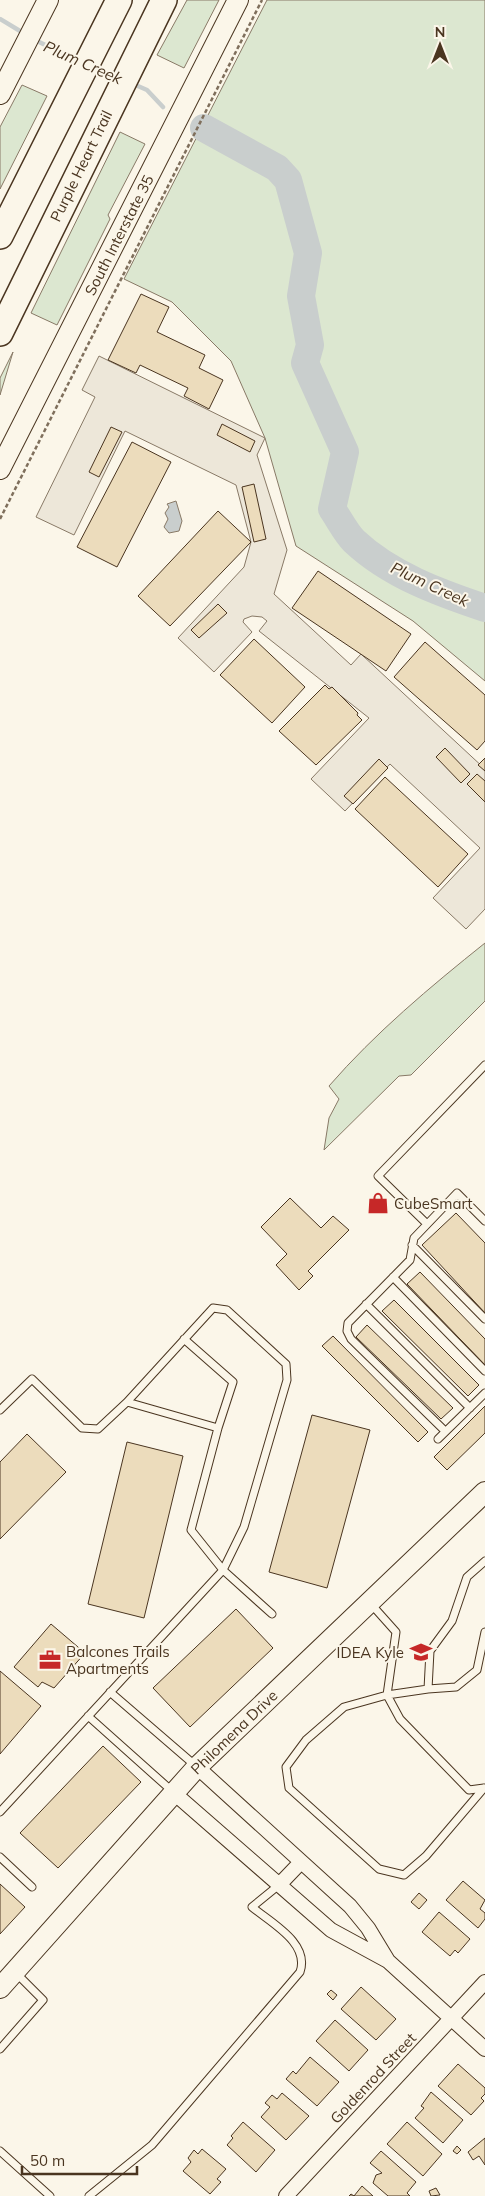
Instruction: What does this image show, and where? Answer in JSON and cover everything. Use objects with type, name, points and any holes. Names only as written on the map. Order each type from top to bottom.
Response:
[{"type":"highway","points":[[0,236],[119,0]]},
{"type":"highway","name":"Purple Heart Trail","points":[[0,333],[164,0]]},
{"type":"street","name":"South Interstate 35","points":[[0,469],[238,0]]},
{"type":"street","points":[[0,94],[47,2]]},
{"type":"street","name":"Philomena Drive","points":[[0,1988],[197,1767],[485,1492]]},
{"type":"street","points":[[197,1767],[350,1906],[368,1928],[388,1961]]},
{"type":"street","points":[[174,1793],[331,1930],[388,1961],[485,2049]]},
{"type":"street","points":[[279,1885],[301,1862]]},
{"type":"street","name":"Goldenrod Street","points":[[286,2196],[485,1982]]},
{"type":"lane","points":[[427,1224],[378,1176],[485,1065]]},
{"type":"lane","points":[[446,1431],[351,1339],[347,1332],[348,1322],[410,1260],[414,1238],[458,1193],[485,1221]]},
{"type":"lane","points":[[412,1245],[485,1320]]},
{"type":"lane","points":[[393,1277],[485,1371]]},
{"type":"lane","points":[[366,1304],[470,1408]]},
{"type":"lane","points":[[0,1410],[32,1379],[82,1428],[98,1429],[127,1402],[213,1308],[227,1310],[286,1364],[287,1380],[244,1527],[223,1570],[0,1812]]},
{"type":"lane","points":[[184,1339],[233,1382],[218,1428],[191,1530],[223,1570],[272,1614]]},
{"type":"lane","points":[[438,1439],[485,1393]]},
{"type":"lane","points":[[127,1402],[218,1428]]},
{"type":"lane","points":[[428,1689],[430,1651],[452,1621],[467,1577],[485,1561]]},
{"type":"lane","points":[[369,1603],[396,1632],[388,1695],[400,1719],[468,1790],[484,1788]]},
{"type":"lane","points":[[484,1788],[426,1856],[404,1874],[379,1869],[289,1788],[286,1768],[306,1740],[344,1707],[388,1695],[456,1687],[477,1670],[485,1632]]},
{"type":"lane","points":[[110,1692],[197,1767]]},
{"type":"lane","points":[[88,1716],[174,1793]]},
{"type":"lane","points":[[0,1857],[32,1887]]},
{"type":"lane","points":[[89,2196],[152,2145],[300,1972],[302,1958],[297,1946],[252,1907],[279,1885]]},
{"type":"lane","points":[[0,2049],[43,2000],[15,1972]]},
{"type":"lane","points":[[0,2151],[50,2196]]},
{"type":"path","points":[[0,519],[262,0]]},
{"type":"green space","points":[[187,0],[219,0],[184,68],[157,55]]},
{"type":"green space","points":[[267,0],[485,0],[485,681],[413,621],[296,546],[265,438],[231,361],[172,302],[124,279]]},
{"type":"green space","points":[[22,85],[47,96],[0,189],[0,127]]},
{"type":"green space","points":[[120,132],[145,144],[108,215],[110,219],[57,325],[31,313]]},
{"type":"green space","points":[[13,352],[0,395],[0,378]]},
{"type":"green space","points":[[485,943],[485,1001],[411,1075],[399,1076],[324,1150],[329,1118],[339,1099],[329,1086],[365,1047],[404,1011]]},
{"type":"shaded area","points":[[99,356],[265,438],[257,455],[287,550],[274,594],[351,665],[361,654],[485,769],[485,909],[466,929],[433,898],[480,848],[390,764],[345,811],[311,779],[369,718],[259,631],[267,621],[262,617],[252,616],[244,619],[243,622],[252,632],[214,672],[178,638],[244,567],[251,542],[236,485],[125,431],[74,535],[36,517],[95,397],[82,390]]},
{"type":"shaded area","points":[[176,501],[182,521],[179,531],[169,533],[164,527],[168,519],[165,513],[169,507],[167,504]]},
{"type":"building","points":[[141,294],[169,307],[157,332],[205,355],[199,368],[223,380],[209,409],[184,396],[188,388],[140,365],[136,373],[108,360]]},
{"type":"building","points":[[222,424],[255,441],[250,452],[217,435]]},
{"type":"building","points":[[111,427],[122,432],[99,477],[89,472]]},
{"type":"building","points":[[132,442],[171,462],[117,567],[77,547]]},
{"type":"building","points":[[254,484],[266,539],[254,542],[242,487]]},
{"type":"building","points":[[218,511],[251,542],[170,626],[138,596]]},
{"type":"building","points":[[318,571],[411,634],[386,671],[292,608]]},
{"type":"building","points":[[218,604],[227,613],[199,638],[191,630]]},
{"type":"building","points":[[254,639],[305,687],[272,723],[220,675]]},
{"type":"building","points":[[425,642],[485,695],[485,741],[477,750],[394,677]]},
{"type":"building","points":[[325,685],[329,689],[332,687],[358,713],[357,715],[362,720],[316,765],[279,731]]},
{"type":"building","points":[[445,748],[470,774],[461,783],[436,757]]},
{"type":"building","points":[[485,758],[485,771],[478,765]]},
{"type":"building","points":[[379,759],[388,768],[353,804],[344,796]]},
{"type":"building","points":[[477,774],[485,781],[485,802],[467,784]]},
{"type":"building","points":[[385,777],[468,854],[438,887],[355,809]]},
{"type":"building","points":[[290,1198],[321,1228],[333,1216],[349,1230],[308,1271],[313,1276],[299,1290],[276,1265],[287,1254],[261,1227]]},
{"type":"building","points":[[456,1213],[485,1243],[485,1313],[422,1245]]},
{"type":"building","points":[[420,1272],[485,1339],[485,1365],[407,1284]]},
{"type":"building","points":[[394,1300],[479,1385],[468,1396],[382,1311]]},
{"type":"building","points":[[367,1325],[453,1408],[441,1419],[356,1337]]},
{"type":"building","points":[[333,1336],[428,1432],[418,1442],[322,1346]]},
{"type":"building","points":[[485,1406],[485,1433],[447,1470],[434,1457]]},
{"type":"building","points":[[312,1415],[370,1430],[327,1588],[269,1572]]},
{"type":"building","points":[[27,1434],[66,1472],[0,1539],[0,1462]]},
{"type":"building","points":[[127,1442],[183,1456],[144,1618],[88,1604]]},
{"type":"building","points":[[236,1609],[273,1648],[190,1727],[153,1688]]},
{"type":"building","name":"Balcones Trails Apartments","points":[[51,1624],[85,1653],[54,1688],[42,1682],[38,1687],[14,1667]]},
{"type":"building","points":[[0,1671],[41,1706],[0,1754]]},
{"type":"building","points":[[103,1746],[141,1782],[58,1868],[20,1833]]},
{"type":"building","points":[[463,1881],[485,1900],[480,1909],[485,1913],[485,1919],[478,1928],[446,1900]]},
{"type":"building","points":[[0,1884],[25,1907],[0,1934]]},
{"type":"building","points":[[419,1893],[427,1900],[419,1909],[411,1902]]},
{"type":"building","points":[[439,1912],[470,1939],[458,1953],[455,1950],[450,1956],[422,1932]]},
{"type":"building","points":[[361,1987],[396,2019],[376,2040],[341,2009]]},
{"type":"building","points":[[331,1990],[337,1995],[333,2000],[327,1994]]},
{"type":"building","points":[[335,2020],[368,2050],[349,2071],[316,2041]]},
{"type":"building","points":[[310,2057],[339,2082],[317,2106],[286,2079],[293,2071],[296,2074]]},
{"type":"building","points":[[458,2064],[485,2088],[485,2094],[481,2098],[484,2101],[471,2115],[438,2086]]},
{"type":"building","points":[[431,2092],[463,2120],[443,2143],[415,2118],[424,2108],[421,2106]]},
{"type":"building","points":[[282,2093],[309,2116],[286,2140],[261,2117],[270,2107],[265,2103],[272,2095],[277,2099]]},
{"type":"building","points":[[243,2122],[275,2150],[256,2172],[227,2145],[233,2138],[231,2136]]},
{"type":"building","points":[[407,2122],[442,2154],[423,2176],[387,2144]]},
{"type":"building","points":[[485,2138],[485,2165],[479,2156],[473,2160],[468,2152]]},
{"type":"building","points":[[457,2146],[461,2150],[457,2154],[453,2151]]},
{"type":"building","points":[[202,2149],[226,2169],[217,2179],[221,2182],[210,2194],[183,2171],[191,2162],[188,2158],[194,2150],[198,2154]]},
{"type":"building","points":[[381,2151],[416,2182],[407,2193],[410,2196],[388,2196],[373,2183],[376,2175],[382,2173],[370,2163]]},
{"type":"building","points":[[362,2186],[373,2196],[354,2196]]},
{"type":"building","points":[[436,2188],[440,2195],[431,2196],[429,2191]]},
{"type":"waterway","name":"Plum Creek","points":[[0,19],[25,34]]},
{"type":"waterway","name":"Plum Creek","points":[[33,39],[80,62]]},
{"type":"waterway","name":"Plum Creek","points":[[94,68],[117,77]]},
{"type":"waterway","name":"Plum Creek","points":[[131,83],[147,90],[163,107]]},
{"type":"waterway","name":"Plum Creek","points":[[204,128],[277,168],[288,180],[308,253],[301,296],[310,345],[305,363],[345,452],[332,509],[354,541],[383,564],[416,582],[485,608]]},
{"type":"place","name":"CubeSmart","points":[[378,1203]]},
{"type":"place","name":"IDEA Kyle","points":[[421,1652]]},
{"type":"place","name":"Balcones Trails Apartments","points":[[50,1660]]}]
